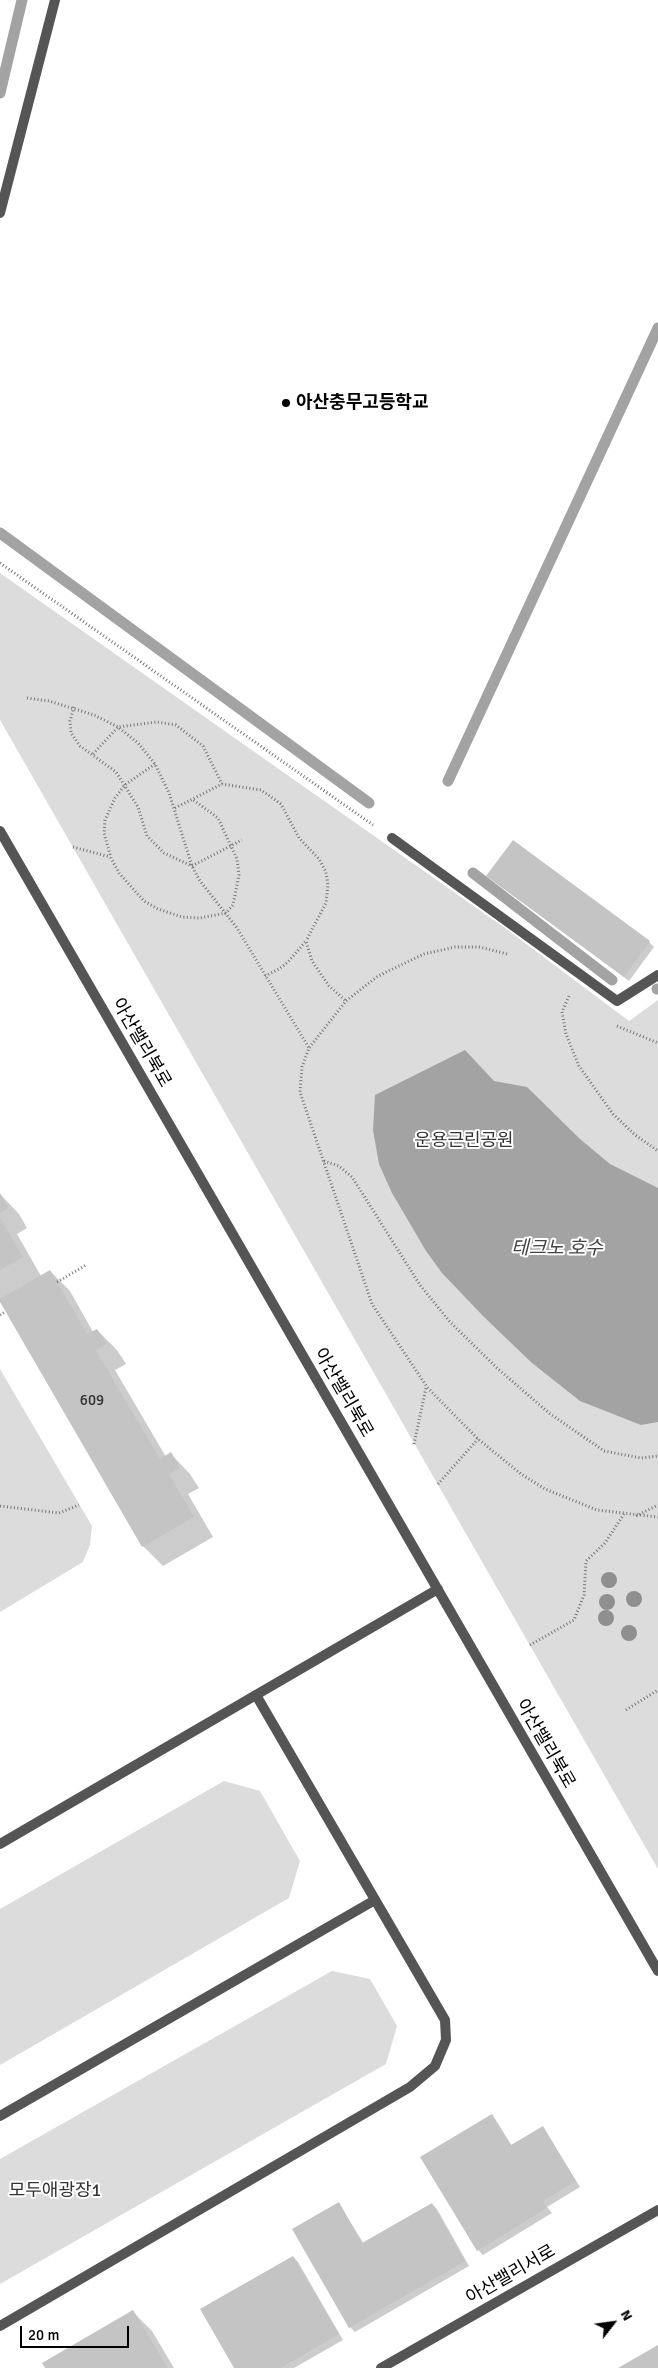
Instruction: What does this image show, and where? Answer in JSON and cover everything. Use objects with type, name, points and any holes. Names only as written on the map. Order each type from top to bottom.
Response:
[{"type":"street","points":[[0,213],[55,0]]},
{"type":"street","name":"아산밸리북로","points":[[0,832],[658,1971]]},
{"type":"street","points":[[392,838],[617,1001],[658,976]]},
{"type":"street","points":[[0,1844],[438,1589]]},
{"type":"street","points":[[0,2326],[410,2087],[435,2066],[446,2040],[445,2020],[256,1695]]},
{"type":"street","points":[[0,2116],[375,1900]]},
{"type":"street","name":"아산밸리서로","points":[[381,2368],[658,2210]]},
{"type":"path","points":[[0,563],[392,838]]},
{"type":"path","points":[[27,698],[74,708],[118,727],[138,744],[155,764],[175,808],[192,866],[200,880],[226,913],[309,1048]]},
{"type":"path","points":[[74,708],[70,721],[71,734],[80,746],[116,772],[138,807],[147,836],[164,853],[192,866]]},
{"type":"path","points":[[93,754],[118,727],[157,722],[176,725],[203,746],[222,784]]},
{"type":"path","points":[[155,764],[125,785],[115,798],[105,820],[104,833],[111,858],[131,889],[144,901],[158,909],[182,917],[200,918],[226,913],[234,904],[239,875],[237,859],[232,845],[218,818],[192,799]]},
{"type":"path","points":[[175,808],[222,784],[261,790],[281,804],[298,838],[319,859],[326,872],[328,885],[326,903],[306,942],[288,962],[265,976]]},
{"type":"path","points":[[192,866],[242,840]]},
{"type":"path","points":[[72,847],[111,858]]},
{"type":"path","points":[[306,942],[312,961],[329,986],[346,1001]]},
{"type":"path","points":[[510,956],[502,951],[480,947],[455,947],[424,954],[378,976],[346,1001],[309,1048],[302,1067],[300,1092],[372,1304],[426,1387],[478,1439],[521,1474],[545,1489],[597,1510],[636,1516],[658,1517]]},
{"type":"path","points":[[562,991],[576,1001]]},
{"type":"path","points":[[569,997],[562,1012],[566,1034],[579,1066],[613,1114],[634,1134],[658,1151]]},
{"type":"path","points":[[616,1025],[658,1043]]},
{"type":"path","points":[[324,1160],[339,1166],[352,1177],[420,1285],[450,1322],[497,1368],[548,1413],[604,1451],[641,1458],[658,1456]]},
{"type":"path","points":[[57,1282],[86,1265]]},
{"type":"path","points":[[0,1315],[6,1312]]},
{"type":"path","points":[[414,1444],[426,1387]]},
{"type":"path","points":[[438,1484],[478,1439]]},
{"type":"path","points":[[0,1506],[58,1513],[79,1505]]},
{"type":"path","points":[[636,1516],[658,1505]]},
{"type":"path","points":[[530,1645],[574,1620],[584,1595],[586,1561],[605,1543],[624,1514]]},
{"type":"path","points":[[626,1710],[658,1690]]},
{"type":"green space","name":"운용근린공원","points":[[0,573],[505,928],[629,1021],[658,1000],[658,1869],[0,720]]},
{"type":"green space","points":[[0,1369],[92,1526],[90,1545],[83,1562],[0,1612]]},
{"type":"green space","points":[[224,1781],[260,1791],[300,1861],[289,1898],[0,2065],[0,1909]]},
{"type":"green space","name":"모두애광장1","points":[[332,1971],[370,1979],[397,2026],[386,2064],[0,2284],[0,2159]]},
{"type":"water","name":"테크노 호수","points":[[465,1050],[494,1081],[527,1087],[580,1139],[610,1164],[658,1188],[658,1422],[641,1425],[580,1401],[532,1363],[442,1273],[426,1251],[392,1193],[379,1164],[373,1130],[375,1095]]},
{"type":"building","points":[[513,840],[650,941],[624,977],[486,876]]},
{"type":"building","points":[[0,1193],[8,1208],[0,1213]]},
{"type":"building","points":[[0,1217],[23,1257],[0,1270]]},
{"type":"building","points":[[50,1270],[87,1334],[97,1329],[107,1344],[96,1350],[160,1459],[171,1452],[180,1468],[169,1474],[194,1517],[142,1547],[0,1302],[0,1299]]},
{"type":"building","points":[[492,2114],[511,2145],[543,2126],[576,2181],[543,2201],[547,2208],[477,2251],[420,2157]]},
{"type":"building","points":[[339,2202],[362,2243],[432,2203],[465,2261],[349,2328],[292,2229]]},
{"type":"building","points":[[293,2256],[339,2334],[281,2368],[234,2368],[200,2309]]},
{"type":"building","points":[[133,2310],[168,2368],[45,2368],[42,2363]]},
{"type":"building","points":[[658,2345],[658,2368],[618,2368]]},
{"type":"waterway","points":[[0,93],[22,0]]},
{"type":"waterway","points":[[448,781],[658,328]]},
{"type":"waterway","points":[[0,533],[369,803]]},
{"type":"waterway","points":[[473,873],[612,980]]},
{"type":"place","name":"아산충무고등학교","points":[[286,403]]}]
